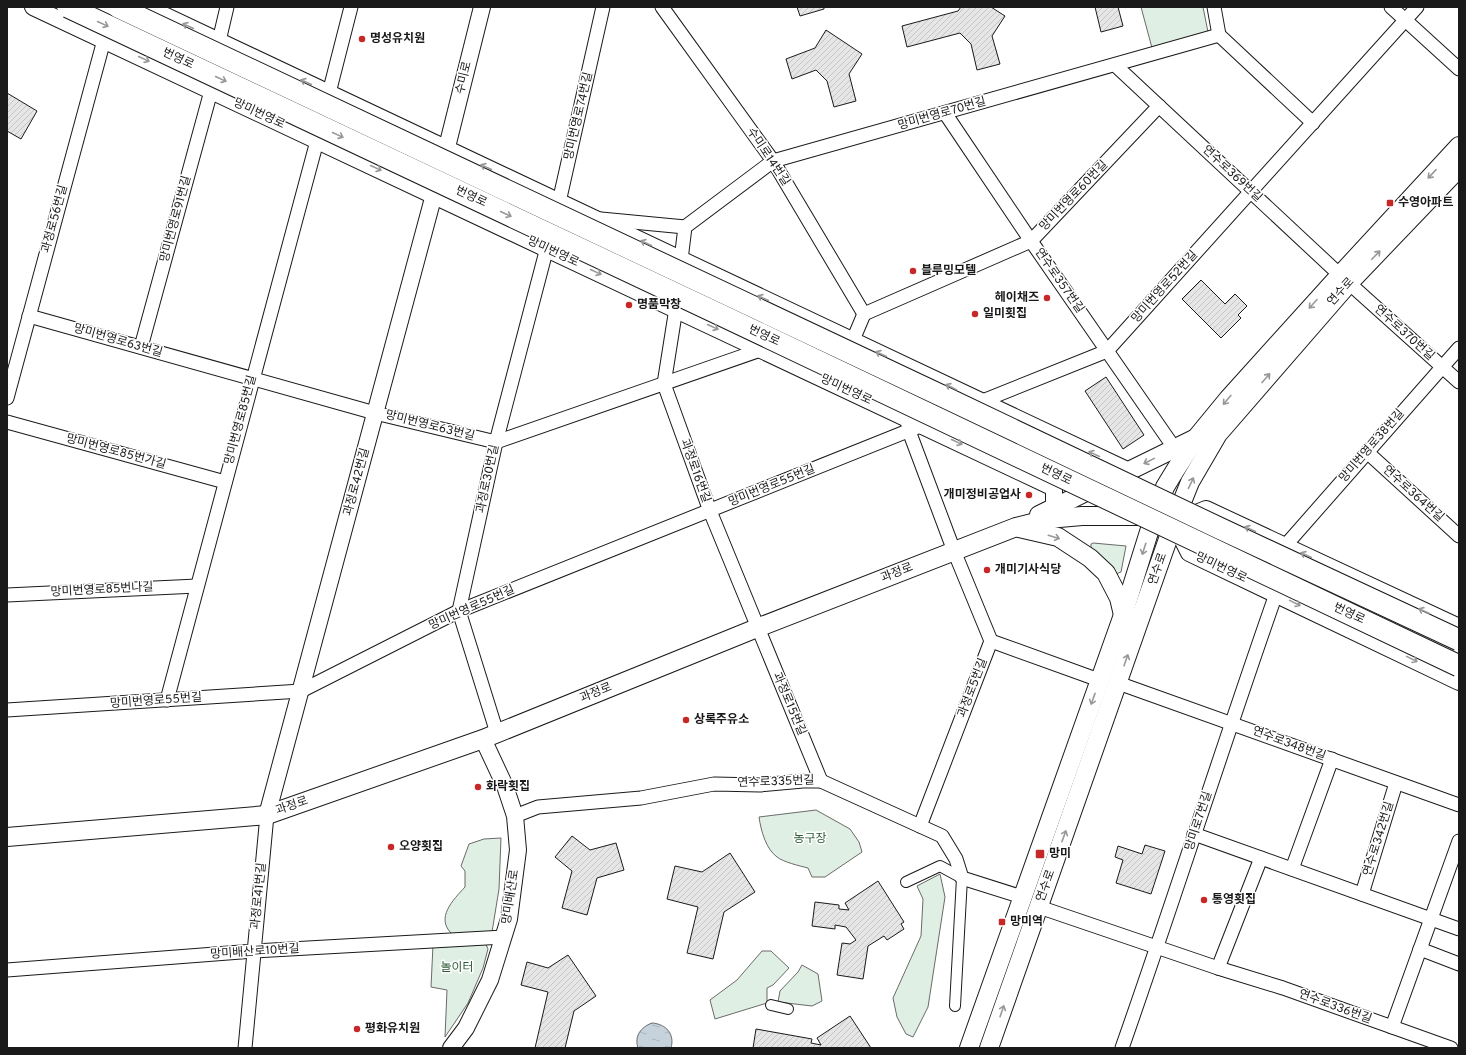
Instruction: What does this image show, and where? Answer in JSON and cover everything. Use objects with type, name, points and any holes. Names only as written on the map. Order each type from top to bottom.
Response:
[{"type":"highway","name":"번영로","points":[[68,7],[1459,666]]},
{"type":"highway","name":"번영로","points":[[118,7],[1459,640]]},
{"type":"main road","name":"연수로","points":[[989,1048],[1174,522],[1190,482],[1218,434],[1344,279],[1459,146]]},
{"type":"main road","name":"연수로","points":[[969,1048],[1123,615],[1154,516],[1165,487],[1196,438],[1228,399],[1344,279],[1459,168]]},
{"type":"main road","points":[[1016,527],[1196,438]]},
{"type":"main road","name":"과정로","points":[[7,838],[267,815],[490,736],[757,628],[1016,527],[1048,519],[1075,516],[1154,516],[1174,522]]},
{"type":"main road","points":[[1016,527],[1058,537],[1090,558],[1106,573],[1119,598],[1123,615]]},
{"type":"street","name":"망미번영로","points":[[33,7],[761,350],[913,425],[1054,488],[1054,508]]},
{"type":"street","points":[[147,7],[1129,471]]},
{"type":"street","points":[[219,41],[227,7]]},
{"type":"street","points":[[329,93],[351,7]]},
{"type":"street","name":"수미로","points":[[446,148],[482,7]]},
{"type":"street","name":"망미번영로74번길","points":[[554,224],[603,7]]},
{"type":"street","name":"수미로14번길","points":[[662,7],[773,161],[864,314]]},
{"type":"street","points":[[1214,7],[1219,35],[1312,123]]},
{"type":"street","points":[[1391,7],[1459,69]]},
{"type":"street","name":"망미번영로52번길","points":[[983,402],[1107,351],[1417,7]]},
{"type":"street","name":"망미번영로70번길","points":[[686,227],[773,161],[1219,35]]},
{"type":"street","name":"과정로56번길","points":[[7,398],[104,40]]},
{"type":"street","name":"연수로369번길","points":[[1115,65],[1344,279]]},
{"type":"street","name":"망미번영로91번길","points":[[142,347],[211,91]]},
{"type":"street","name":"망미번영로60번길","points":[[864,314],[1031,241],[1159,106]]},
{"type":"street","name":"연수로357번길","points":[[944,113],[1175,449]]},
{"type":"street","name":"망미번영로85번길","points":[[167,700],[317,141]]},
{"type":"street","name":"과정로42번길","points":[[267,815],[446,148]]},
{"type":"street","points":[[593,218],[686,227],[681,259]]},
{"type":"street","name":"과정로30번길","points":[[490,736],[459,611],[496,442],[554,224]]},
{"type":"street","name":"과정로16번길","points":[[681,259],[676,310],[664,384],[710,511],[757,628]]},
{"type":"street","name":"연수로370번길","points":[[1344,279],[1459,382]]},
{"type":"street","points":[[852,340],[864,314]]},
{"type":"street","name":"망미번영로63번길","points":[[29,316],[375,413],[496,442]]},
{"type":"street","points":[[496,442],[826,328]]},
{"type":"street","name":"망미번영로38번길","points":[[1286,546],[1459,348]]},
{"type":"street","points":[[916,370],[913,425],[954,551],[991,641],[1099,680]]},
{"type":"street","name":"망미번영로55번길","points":[[7,710],[301,691],[459,611],[710,511],[913,425],[983,402]]},
{"type":"street","name":"망미번영로85번가길","points":[[7,422],[225,482]]},
{"type":"street","name":"연수로364번길","points":[[1367,452],[1459,536]]},
{"type":"street","points":[[1174,522],[1206,509],[1459,628]]},
{"type":"street","name":"망미번영로","points":[[1174,522],[1189,553],[1459,682]]},
{"type":"street","points":[[1174,522],[1189,527],[1273,566],[1286,546]]},
{"type":"street","name":"망미번영로85번나길","points":[[7,595],[197,586]]},
{"type":"street","name":"망미로7번길","points":[[1122,1048],[1276,594]]},
{"type":"street","name":"과정로15번길","points":[[757,628],[821,781]]},
{"type":"street","name":"과정로5번길","points":[[920,826],[991,641]]},
{"type":"street","name":"연수로348번길","points":[[1118,683],[1459,805]]},
{"type":"street","name":"망미배산로","points":[[451,1048],[466,1028],[490,980],[504,938],[518,850],[515,816],[490,736]]},
{"type":"street","points":[[1292,869],[1332,760]]},
{"type":"street","name":"연수로335번길","points":[[515,816],[538,807],[641,798],[714,784],[760,784],[821,781],[942,836],[956,859],[962,878]]},
{"type":"street","name":"연수로342번길","points":[[1362,894],[1396,783]]},
{"type":"street","name":"과정로41번길","points":[[245,1048],[267,815]]},
{"type":"street","points":[[1194,834],[1459,929]]},
{"type":"street","points":[[1392,1027],[1459,841]]},
{"type":"street","points":[[1218,968],[1261,858]]},
{"type":"street","points":[[906,882],[940,866],[962,878],[1022,897]]},
{"type":"street","points":[[955,1006],[962,878]]},
{"type":"street","name":"연수로336번길","points":[[1039,907],[1157,948],[1283,988],[1451,1048]]},
{"type":"street","name":"망미배산로10번길","points":[[7,970],[254,951],[504,938]]},
{"type":"street","points":[[1420,950],[1459,964]]},
{"type":"street","points":[[771,1005],[788,1009]]},
{"type":"green space","points":[[1141,7],[1203,7],[1208,32],[1152,48]]},
{"type":"green space","points":[[1091,544],[1126,546],[1121,572],[1116,574],[1106,561],[1091,548]]},
{"type":"green space","name":"농구장","points":[[816,810],[850,829],[859,842],[862,852],[825,877],[812,877],[808,868],[783,861],[773,854],[767,845],[759,817]]},
{"type":"green space","points":[[501,838],[499,889],[492,932],[452,934],[447,928],[445,916],[451,903],[465,887],[465,871],[461,866],[469,844],[484,839]]},
{"type":"green space","points":[[940,874],[945,897],[928,1007],[913,1037],[906,1034],[897,1017],[893,998],[921,936],[923,899],[917,886]]},
{"type":"green space","name":"놀이터","points":[[485,942],[488,949],[483,968],[468,1003],[445,1037],[447,990],[431,987],[433,945]]},
{"type":"green space","points":[[762,951],[771,951],[789,968],[773,985],[767,988],[767,1003],[715,1019],[710,1000],[737,980]]},
{"type":"green space","points":[[802,965],[818,974],[822,1001],[812,1006],[778,1002],[780,991],[798,972]]},
{"type":"water","points":[[652,1023],[661,1025],[668,1031],[672,1038],[671,1048],[638,1048],[637,1040],[639,1032]]},
{"type":"building","points":[[797,7],[824,7],[824,9],[800,16]]},
{"type":"building","points":[[961,7],[991,7],[1005,16],[992,36],[1000,64],[977,70],[971,44],[960,33],[907,47],[902,26],[958,11]]},
{"type":"building","points":[[1095,7],[1118,7],[1123,26],[1101,32]]},
{"type":"building","points":[[826,30],[862,54],[849,74],[856,101],[834,107],[827,81],[816,70],[792,79],[786,59],[815,48]]},
{"type":"building","points":[[7,93],[37,111],[21,139],[7,131]]},
{"type":"building","points":[[1201,280],[1225,304],[1235,294],[1247,306],[1238,315],[1241,318],[1221,338],[1182,299]]},
{"type":"building","points":[[1106,377],[1144,435],[1123,449],[1085,391]]},
{"type":"building","points":[[572,836],[590,850],[616,843],[624,870],[597,878],[587,915],[562,908],[572,871],[555,857]]},
{"type":"building","points":[[1145,845],[1165,851],[1151,894],[1116,883],[1123,860],[1115,857],[1118,846],[1142,854]]},
{"type":"building","points":[[730,853],[755,892],[724,912],[713,959],[687,953],[698,907],[667,899],[675,866],[702,872]]},
{"type":"building","points":[[878,881],[904,922],[901,924],[904,929],[887,940],[884,936],[868,946],[863,979],[837,975],[842,943],[850,944],[856,940],[846,927],[835,925],[835,929],[812,926],[815,902],[839,905],[839,909],[849,910],[845,903]]},
{"type":"building","points":[[568,955],[596,996],[574,1011],[565,1048],[535,1048],[548,992],[521,985],[527,962],[548,968]]},
{"type":"building","points":[[850,1016],[871,1048],[753,1048],[756,1029],[812,1039],[811,1043],[821,1045],[817,1038]]},
{"type":"place","name":"명성유치원","points":[[362,39]]},
{"type":"place","name":"수영아파트","points":[[1390,203]]},
{"type":"place","name":"블루밍모텔","points":[[913,271]]},
{"type":"place","name":"헤이채즈","points":[[1047,298]]},
{"type":"place","name":"명품막창","points":[[629,305]]},
{"type":"place","name":"일미횟집","points":[[975,314]]},
{"type":"place","name":"개미정비공업사","points":[[1029,495]]},
{"type":"place","name":"개미기사식당","points":[[987,570]]},
{"type":"place","name":"상록주유소","points":[[686,720]]},
{"type":"place","name":"화락횟집","points":[[478,787]]},
{"type":"place","name":"오양횟집","points":[[391,847]]},
{"type":"place","name":"망미","points":[[1040,854]]},
{"type":"place","name":"통영횟집","points":[[1204,900]]},
{"type":"place","name":"망미역","points":[[1002,922]]},
{"type":"place","name":"평화유치원","points":[[357,1029]]}]
